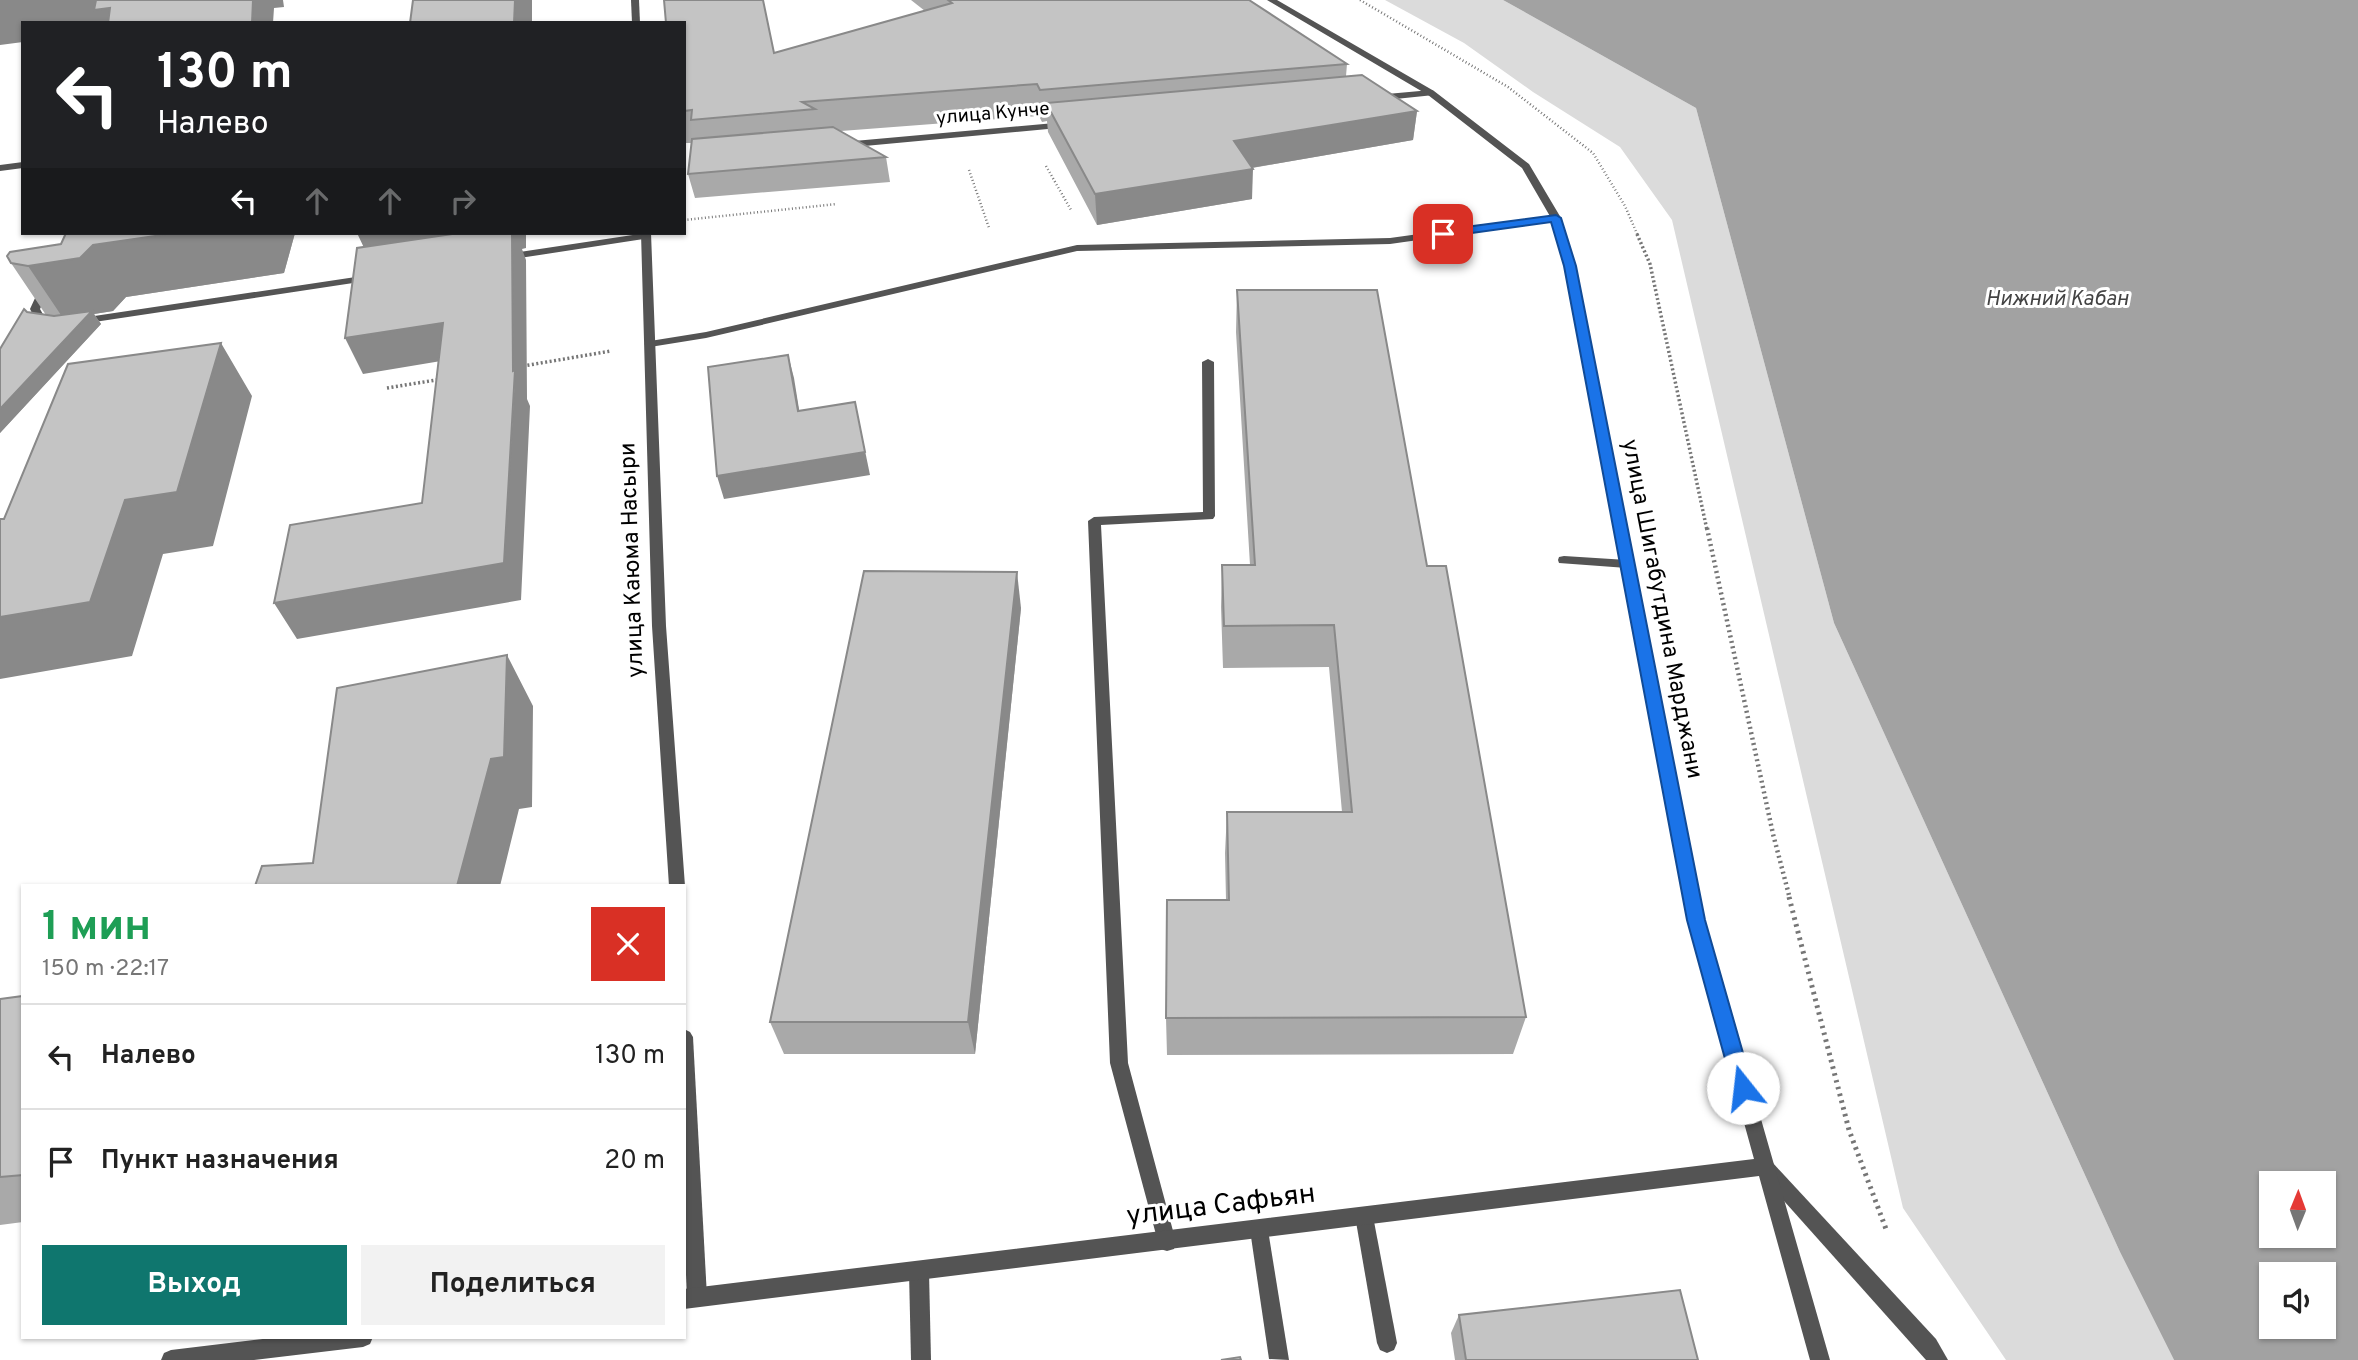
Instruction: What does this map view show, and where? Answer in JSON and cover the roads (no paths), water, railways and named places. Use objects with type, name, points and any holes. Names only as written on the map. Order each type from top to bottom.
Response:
[{"type":"street","points":[[635,0],[636,21]]},
{"type":"street","name":"улица Шигабутдина Марджани","points":[[1271,0],[1431,93],[1526,166],[1556,218],[1570,266],[1696,920],[1820,1360]]},
{"type":"street","points":[[1369,98],[1431,93]]},
{"type":"street","name":"улица Кунче","points":[[837,145],[1079,124]]},
{"type":"street","points":[[0,168],[21,165]]},
{"type":"street","points":[[650,344],[706,335],[1077,248],[1390,241],[1556,218]]},
{"type":"street","points":[[490,259],[640,235]]},
{"type":"street","name":"улица Каюма Насыри","points":[[646,235],[659,626],[677,884]]},
{"type":"street","points":[[50,276],[35,309],[41,321],[68,323],[382,276]]},
{"type":"street","points":[[1167,1242],[1119,1063],[1094,521],[1209,516],[1208,362]]},
{"type":"street","points":[[1564,560],[1627,564]]},
{"type":"street","points":[[686,1124],[690,1298]]},
{"type":"street","points":[[1765,1166],[1929,1346],[1938,1360]]},
{"type":"street","name":"улица Сафьян","points":[[690,1298],[1167,1242],[1765,1166]]},
{"type":"street","points":[[1364,1216],[1387,1343]]},
{"type":"street","points":[[1259,1230],[1279,1359]]},
{"type":"street","points":[[919,1272],[921,1360]]},
{"type":"street","points":[[171,1360],[346,1339]]},
{"type":"water","name":"Нижний Кабан","points":[[1503,0],[2358,0],[2358,1360],[2174,1360],[2120,1252],[1834,623],[1696,108]]}]
